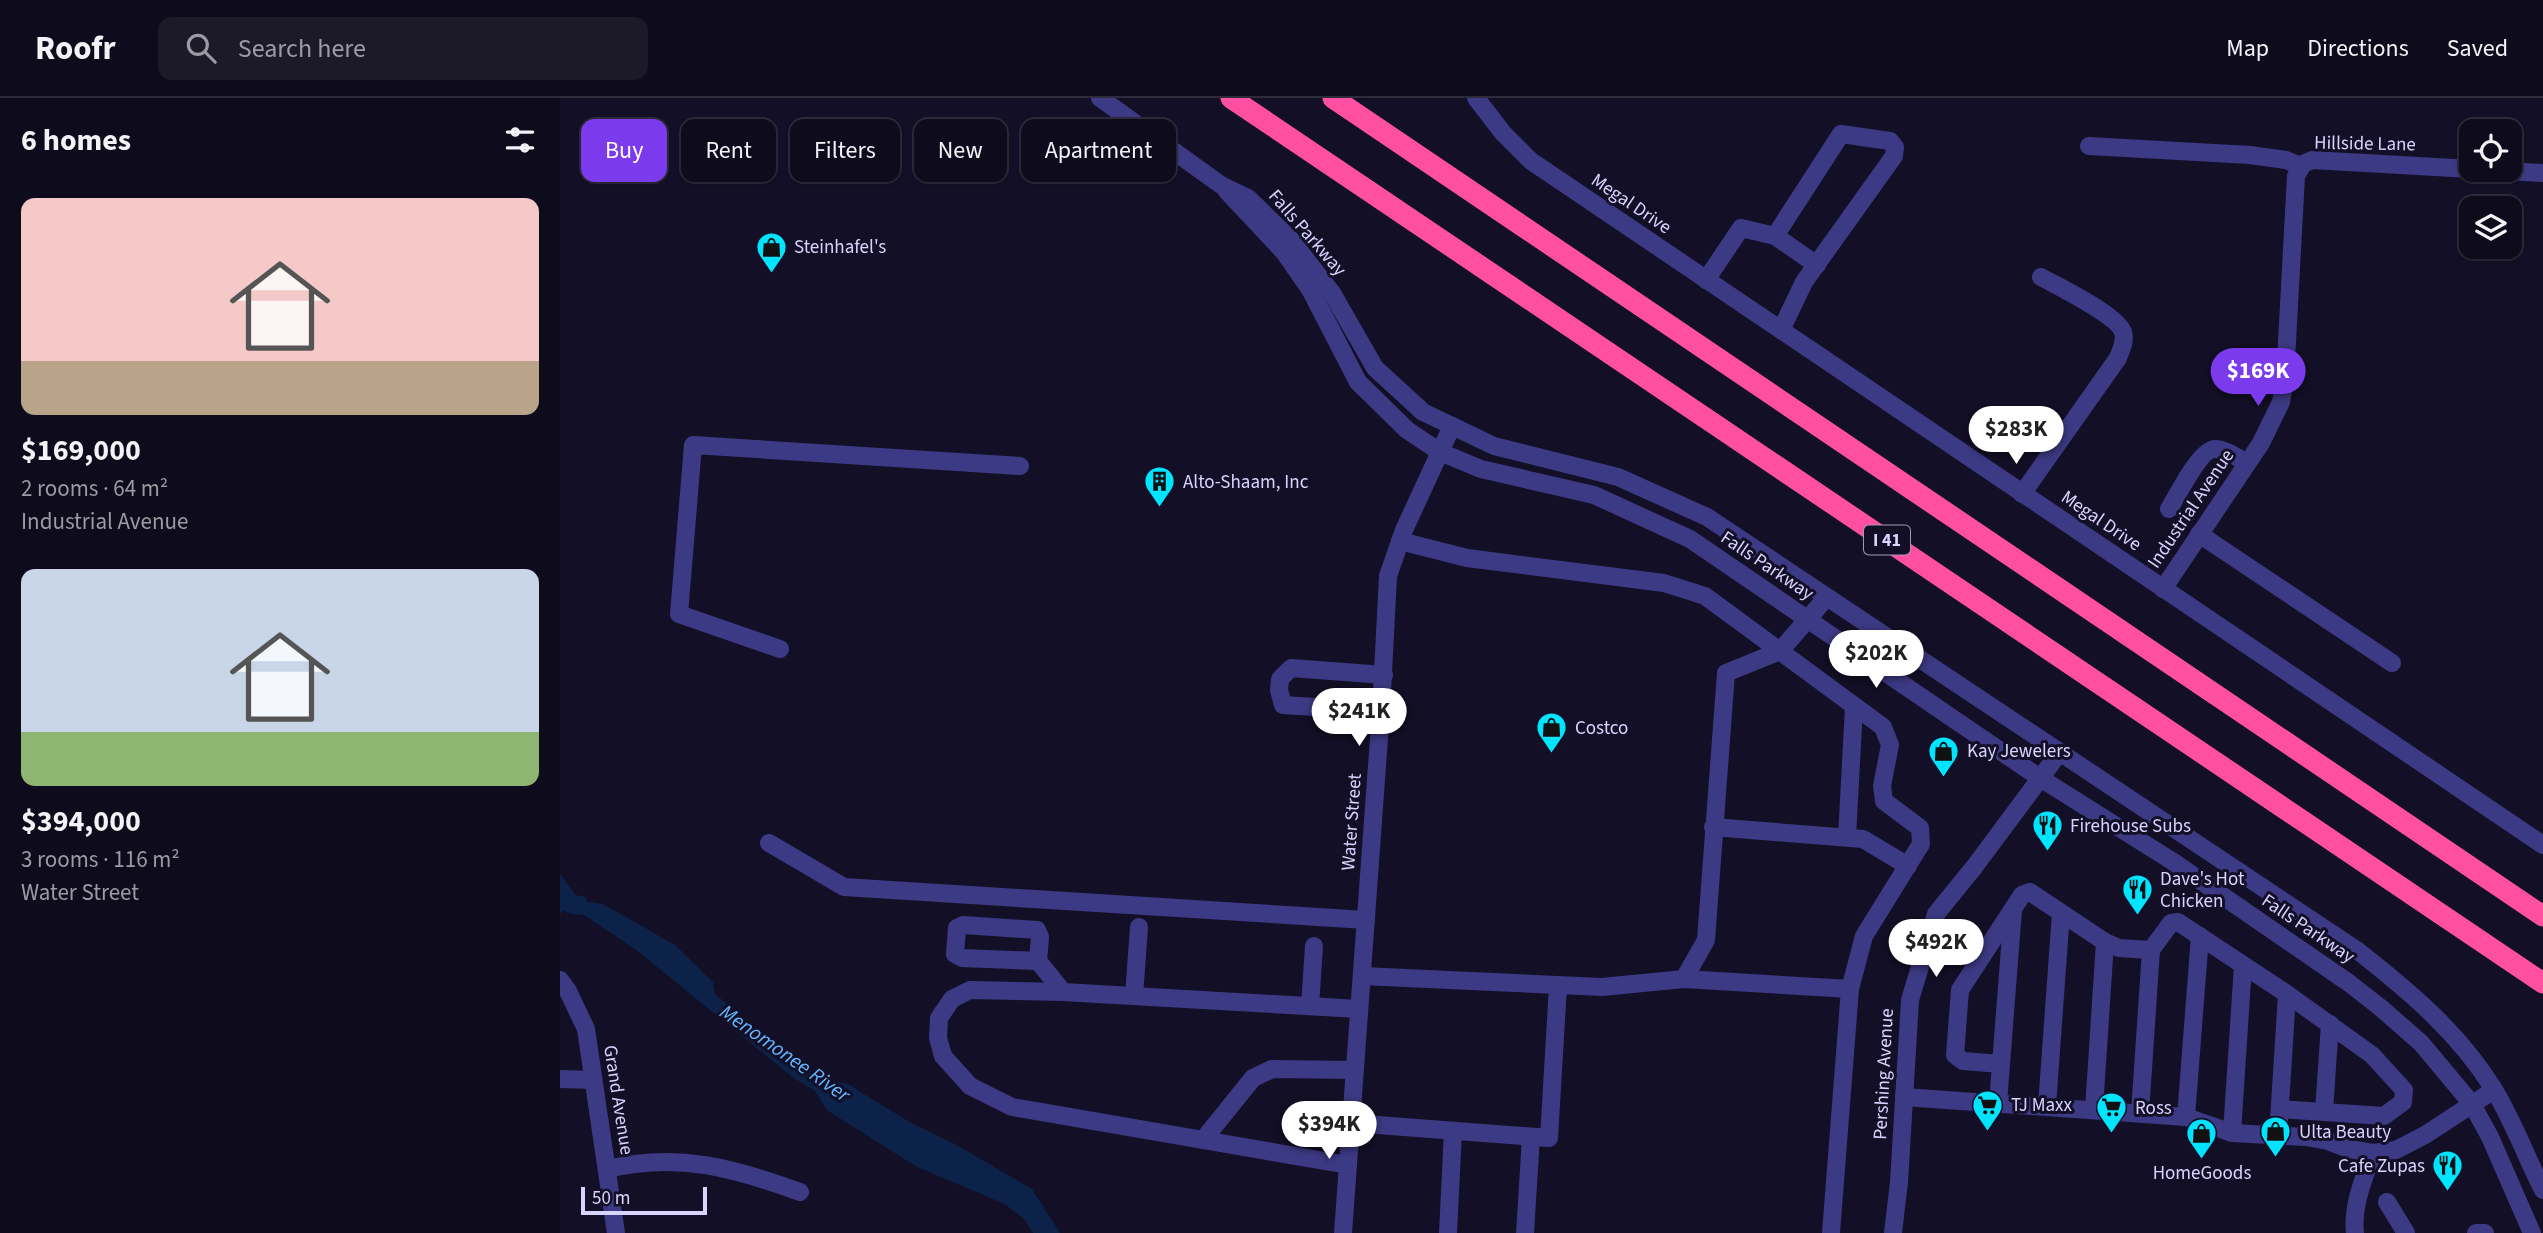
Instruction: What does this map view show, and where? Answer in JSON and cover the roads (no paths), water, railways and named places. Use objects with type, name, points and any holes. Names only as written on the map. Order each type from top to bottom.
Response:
[{"type":"highway","name":"I 41","points":[[1231,98],[2543,983]]},
{"type":"highway","points":[[1333,98],[2543,915]]},
{"type":"street","name":"Falls Parkway","points":[[1100,98],[1221,184],[1248,198],[1291,240],[1332,293],[1376,368],[1423,412],[1494,446],[1618,477],[1707,517],[2368,959],[2410,992],[2456,1037],[2494,1090],[2543,1190]]},
{"type":"street","name":"Megal Drive","points":[[1476,98],[1503,133],[1531,161],[2543,845]]},
{"type":"street","points":[[1775,236],[1841,134],[1890,141],[1895,147],[1894,156],[1804,282],[1781,330]]},
{"type":"street","points":[[2089,146],[2250,155],[2286,160],[2301,166]]},
{"type":"street","name":"Hillside Lane","points":[[2295,208],[2296,176],[2301,166],[2312,160],[2459,168]]},
{"type":"street","points":[[2522,172],[2543,173]]},
{"type":"street","name":"Falls Parkway","points":[[1221,184],[1284,252],[1311,291],[1358,382],[1407,430],[1440,452],[1481,469],[1594,495],[1690,539],[2040,778],[2172,862],[2349,983],[2421,1043],[2472,1104],[2496,1149],[2532,1233]]},
{"type":"street","name":"Industrial Avenue","points":[[2163,589],[2248,463],[2273,422],[2281,402],[2285,379],[2295,208]]},
{"type":"street","points":[[1706,280],[1741,228],[1775,236],[1817,265]]},
{"type":"street","points":[[2022,494],[2118,358],[2124,344],[2124,334],[2117,321],[2041,277]]},
{"type":"street","name":"Water Street","points":[[1342,1233],[1384,675],[1388,576],[1400,541],[1452,426]]},
{"type":"street","points":[[780,649],[679,614],[693,445],[1020,466]]},
{"type":"street","points":[[2169,509],[2202,454],[2212,448],[2248,463]]},
{"type":"street","points":[[2199,534],[2392,663]]},
{"type":"street","points":[[1400,541],[1467,558],[1664,583],[1705,596],[1883,727],[1889,745],[1882,786],[1884,801],[1920,828],[1922,844],[1864,936],[1850,989],[1832,1233]]},
{"type":"street","points":[[1684,979],[1706,940],[1726,673],[1780,651],[1826,598]]},
{"type":"street","points":[[1381,711],[1283,705],[1279,690],[1280,679],[1291,668],[1384,675]]},
{"type":"street","points":[[1847,837],[1854,707]]},
{"type":"street","name":"Pershing Avenue","points":[[1893,1233],[1910,1000],[1936,914],[2059,754]]},
{"type":"street","points":[[1713,827],[1863,839],[1908,866]]},
{"type":"street","points":[[769,843],[844,887],[1366,920]]},
{"type":"street","points":[[2001,1064],[1963,1061],[1955,1055],[1960,990],[2022,895],[2030,892],[2105,942],[2119,948],[2151,950]]},
{"type":"street","points":[[1998,1103],[2012,909]]},
{"type":"street","points":[[2047,1106],[2062,913]]},
{"type":"street","points":[[2140,1113],[2151,950],[2171,923],[2178,922],[2287,994],[2372,1055],[2404,1090],[2403,1102],[2384,1116],[2280,1108]]},
{"type":"street","points":[[1038,961],[962,958],[955,954],[957,928],[963,925],[1037,930],[1040,937],[1038,961],[1063,992]]},
{"type":"street","points":[[1134,996],[1139,927]]},
{"type":"street","points":[[2186,1117],[2200,936]]},
{"type":"street","points":[[2094,1110],[2105,942]]},
{"type":"street","points":[[1310,1006],[1314,946]]},
{"type":"street","points":[[2232,1133],[2244,965]]},
{"type":"street","points":[[1362,976],[1602,987],[1684,979],[1850,989]]},
{"type":"street","name":"Grand Avenue","points":[[560,980],[586,1029],[616,1233]]},
{"type":"street","points":[[1351,1123],[1549,1138],[1558,986]]},
{"type":"street","points":[[1348,1165],[1012,1107],[970,1086],[943,1056],[938,1038],[939,1018],[952,999],[970,990],[1063,992],[1359,1009]]},
{"type":"street","points":[[2278,1136],[2287,994]]},
{"type":"street","points":[[2324,1111],[2330,1024]]},
{"type":"street","points":[[1203,1140],[1254,1077],[1272,1069],[1354,1070]]},
{"type":"street","points":[[560,1079],[593,1080]]},
{"type":"street","points":[[1904,1097],[2186,1117],[2232,1133],[2328,1141],[2349,1149],[2373,1153],[2396,1150],[2425,1135],[2494,1090]]},
{"type":"street","points":[[1448,1233],[1453,1131]]},
{"type":"street","points":[[1525,1233],[1531,1137]]},
{"type":"street","points":[[2355,1233],[2354,1216],[2358,1198],[2373,1153]]},
{"type":"street","points":[[608,1170],[630,1164],[680,1161],[746,1172],[800,1192]]},
{"type":"street","points":[[2387,1202],[2406,1233]]},
{"type":"street","points":[[2476,1233],[2485,1233]]},
{"type":"water","name":"Menomonee River","points":[[560,874],[576,895],[585,897],[587,902],[603,904],[675,945],[713,982],[715,994],[808,1071],[848,1084],[911,1123],[955,1144],[1032,1189],[1060,1233],[1033,1233],[1025,1220],[1005,1204],[917,1167],[827,1110],[814,1090],[795,1079],[635,949],[584,915],[570,914],[564,910],[560,914]]},
{"type":"place","name":"Steinhafel's","points":[[771,274]]},
{"type":"place","name":"Alto-Shaam, Inc","points":[[1160,509]]},
{"type":"place","name":"Costco","points":[[1552,755]]},
{"type":"place","name":"Kay Jewelers","points":[[1944,778]]},
{"type":"place","name":"Firehouse Subs","points":[[2047,853]]},
{"type":"place","name":"Dave's Hot Chicken","points":[[2137,917]]},
{"type":"place","name":"TJ Maxx","points":[[1988,1132]]},
{"type":"place","name":"Ross","points":[[2112,1135]]},
{"type":"place","name":"Ulta Beauty","points":[[2276,1159]]},
{"type":"place","name":"HomeGoods","points":[[2202,1161]]},
{"type":"place","name":"Cafe Zupas","points":[[2448,1193]]}]
